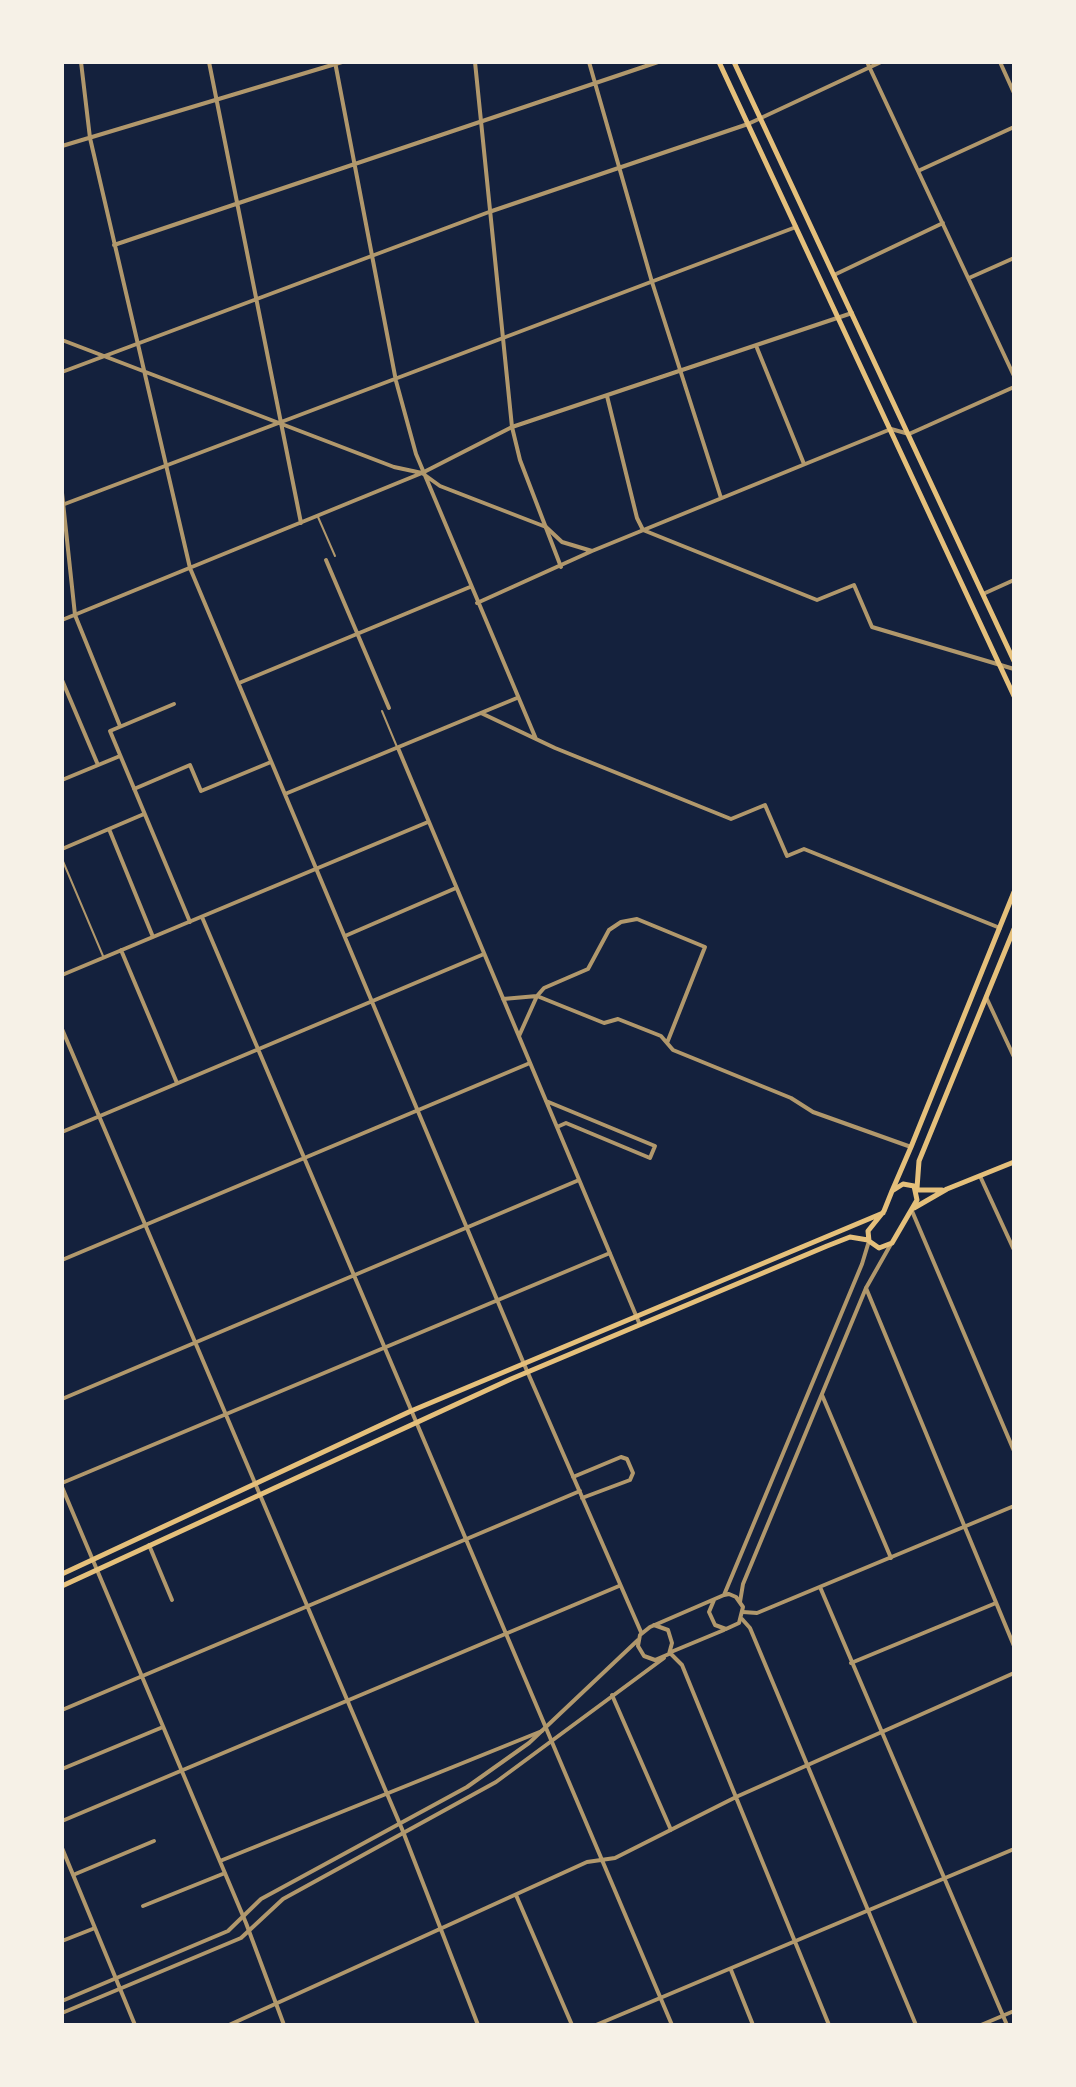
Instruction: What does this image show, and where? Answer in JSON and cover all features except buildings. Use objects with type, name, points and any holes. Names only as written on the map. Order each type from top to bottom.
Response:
[{"type":"main road","points":[[719,62],[1014,696]]},
{"type":"main road","points":[[734,62],[1014,661]]},
{"type":"main road","points":[[868,1240],[869,1228],[883,1213],[1014,892]]},
{"type":"main road","points":[[62,1586],[415,1421],[850,1237],[868,1240],[879,1248],[892,1243],[912,1210],[919,1161],[1014,929]]},
{"type":"main road","points":[[912,1210],[947,1189],[1014,1162]]},
{"type":"main road","points":[[892,1191],[903,1184],[917,1189],[947,1189]]},
{"type":"main road","points":[[62,1574],[411,1411],[883,1213]]},
{"type":"street","points":[[81,62],[90,138],[190,568],[524,1364],[641,1632]]},
{"type":"street","points":[[209,62],[301,523]]},
{"type":"street","points":[[62,146],[342,62]]},
{"type":"street","points":[[475,62],[512,427],[520,460],[561,567]]},
{"type":"street","points":[[589,62],[652,282],[721,498]]},
{"type":"street","points":[[114,245],[658,62]]},
{"type":"street","points":[[62,372],[489,212],[748,124],[868,65],[881,62]]},
{"type":"street","points":[[1000,62],[1014,93]]},
{"type":"street","points":[[335,63],[396,381],[422,473],[536,739]]},
{"type":"street","points":[[868,65],[1014,376]]},
{"type":"street","points":[[918,171],[1014,127]]},
{"type":"street","points":[[834,275],[943,223]]},
{"type":"street","points":[[63,505],[796,227]]},
{"type":"street","points":[[968,279],[1014,258]]},
{"type":"street","points":[[62,620],[422,473],[512,427],[852,313]]},
{"type":"street","points":[[62,340],[394,467],[422,473],[440,486],[546,527],[562,542],[592,551]]},
{"type":"street","points":[[757,347],[804,464]]},
{"type":"street","points":[[477,603],[592,551],[891,429],[909,434],[1014,387]]},
{"type":"street","points":[[607,396],[637,518],[643,530],[817,600],[854,585],[872,627],[1001,668],[1014,669]]},
{"type":"street","points":[[62,493],[75,615],[120,727]]},
{"type":"street","points":[[326,560],[389,708]]},
{"type":"street","points":[[983,594],[1014,580]]},
{"type":"street","points":[[238,683],[470,587]]},
{"type":"street","points":[[62,680],[98,765]]},
{"type":"street","points":[[285,794],[517,698]]},
{"type":"street","points":[[174,704],[110,731],[190,922]]},
{"type":"street","points":[[481,713],[536,739],[731,819],[765,805],[787,856],[804,849],[1000,928]]},
{"type":"street","points":[[398,748],[640,1325]]},
{"type":"street","points":[[62,780],[120,756]]},
{"type":"street","points":[[134,789],[190,765],[201,791],[271,762]]},
{"type":"street","points":[[62,849],[145,814]]},
{"type":"street","points":[[62,975],[428,822]]},
{"type":"street","points":[[109,829],[153,937]]},
{"type":"street","points":[[345,936],[456,888]]},
{"type":"street","points":[[202,917],[503,1634],[672,2025]]},
{"type":"street","points":[[519,1036],[537,996],[544,988],[588,969],[609,930],[621,922],[637,919],[705,947],[667,1043]]},
{"type":"street","points":[[121,950],[177,1083]]},
{"type":"street","points":[[62,1132],[484,954]]},
{"type":"street","points":[[503,999],[537,996],[604,1023],[618,1019],[661,1036],[673,1050],[791,1098],[813,1112],[911,1147]]},
{"type":"street","points":[[986,997],[1014,1057]]},
{"type":"street","points":[[62,1029],[404,1835],[478,2025]]},
{"type":"street","points":[[62,1260],[530,1063]]},
{"type":"street","points":[[546,1101],[655,1146],[650,1158],[566,1123],[557,1127]]},
{"type":"street","points":[[980,1176],[1014,1250]]},
{"type":"street","points":[[62,1399],[579,1180]]},
{"type":"street","points":[[912,1210],[1014,1451]]},
{"type":"street","points":[[724,1595],[868,1240]]},
{"type":"street","points":[[62,2013],[231,1943],[283,1899],[475,1796],[671,1652],[729,1628],[742,1619],[740,1602],[743,1584],[866,1288],[892,1243]]},
{"type":"street","points":[[284,2025],[249,1930],[62,1485],[610,1253]]},
{"type":"street","points":[[866,1288],[1014,1646]]},
{"type":"street","points":[[822,1395],[891,1558]]},
{"type":"street","points":[[573,1477],[621,1457],[627,1459],[633,1473],[630,1480],[582,1498]]},
{"type":"street","points":[[62,1710],[580,1491]]},
{"type":"street","points":[[743,1612],[757,1613],[1014,1506]]},
{"type":"street","points":[[149,1545],[172,1600]]},
{"type":"street","points":[[62,1821],[619,1586]]},
{"type":"street","points":[[820,1587],[1007,2025]]},
{"type":"street","points":[[62,2001],[228,1931],[261,1899],[490,1773],[544,1730],[638,1640],[641,1632],[724,1595],[734,1596],[740,1602]]},
{"type":"street","points":[[714,1600],[710,1618],[717,1626],[729,1628]]},
{"type":"street","points":[[851,1663],[996,1603]]},
{"type":"street","points":[[742,1619],[750,1627],[916,2025]]},
{"type":"street","points":[[654,1625],[669,1632],[671,1652],[682,1665],[829,2025]]},
{"type":"street","points":[[638,1640],[644,1656],[664,1658]]},
{"type":"street","points":[[229,2025],[587,1862],[615,1858],[736,1797],[1014,1673]]},
{"type":"street","points":[[612,1695],[671,1830]]},
{"type":"street","points":[[62,1769],[163,1727]]},
{"type":"street","points":[[220,1862],[544,1730]]},
{"type":"street","points":[[73,1875],[154,1841]]},
{"type":"street","points":[[62,1848],[135,2025]]},
{"type":"street","points":[[596,2025],[1014,1849]]},
{"type":"street","points":[[143,1906],[225,1873]]},
{"type":"street","points":[[516,1895],[572,2025]]},
{"type":"street","points":[[62,1941],[95,1928]]},
{"type":"street","points":[[731,1970],[753,2025]]},
{"type":"street","points":[[981,2025],[1014,2011]]},
{"type":"lane","points":[[318,516],[335,556]]},
{"type":"lane","points":[[382,711],[398,748]]},
{"type":"lane","points":[[62,859],[103,958]]}]
